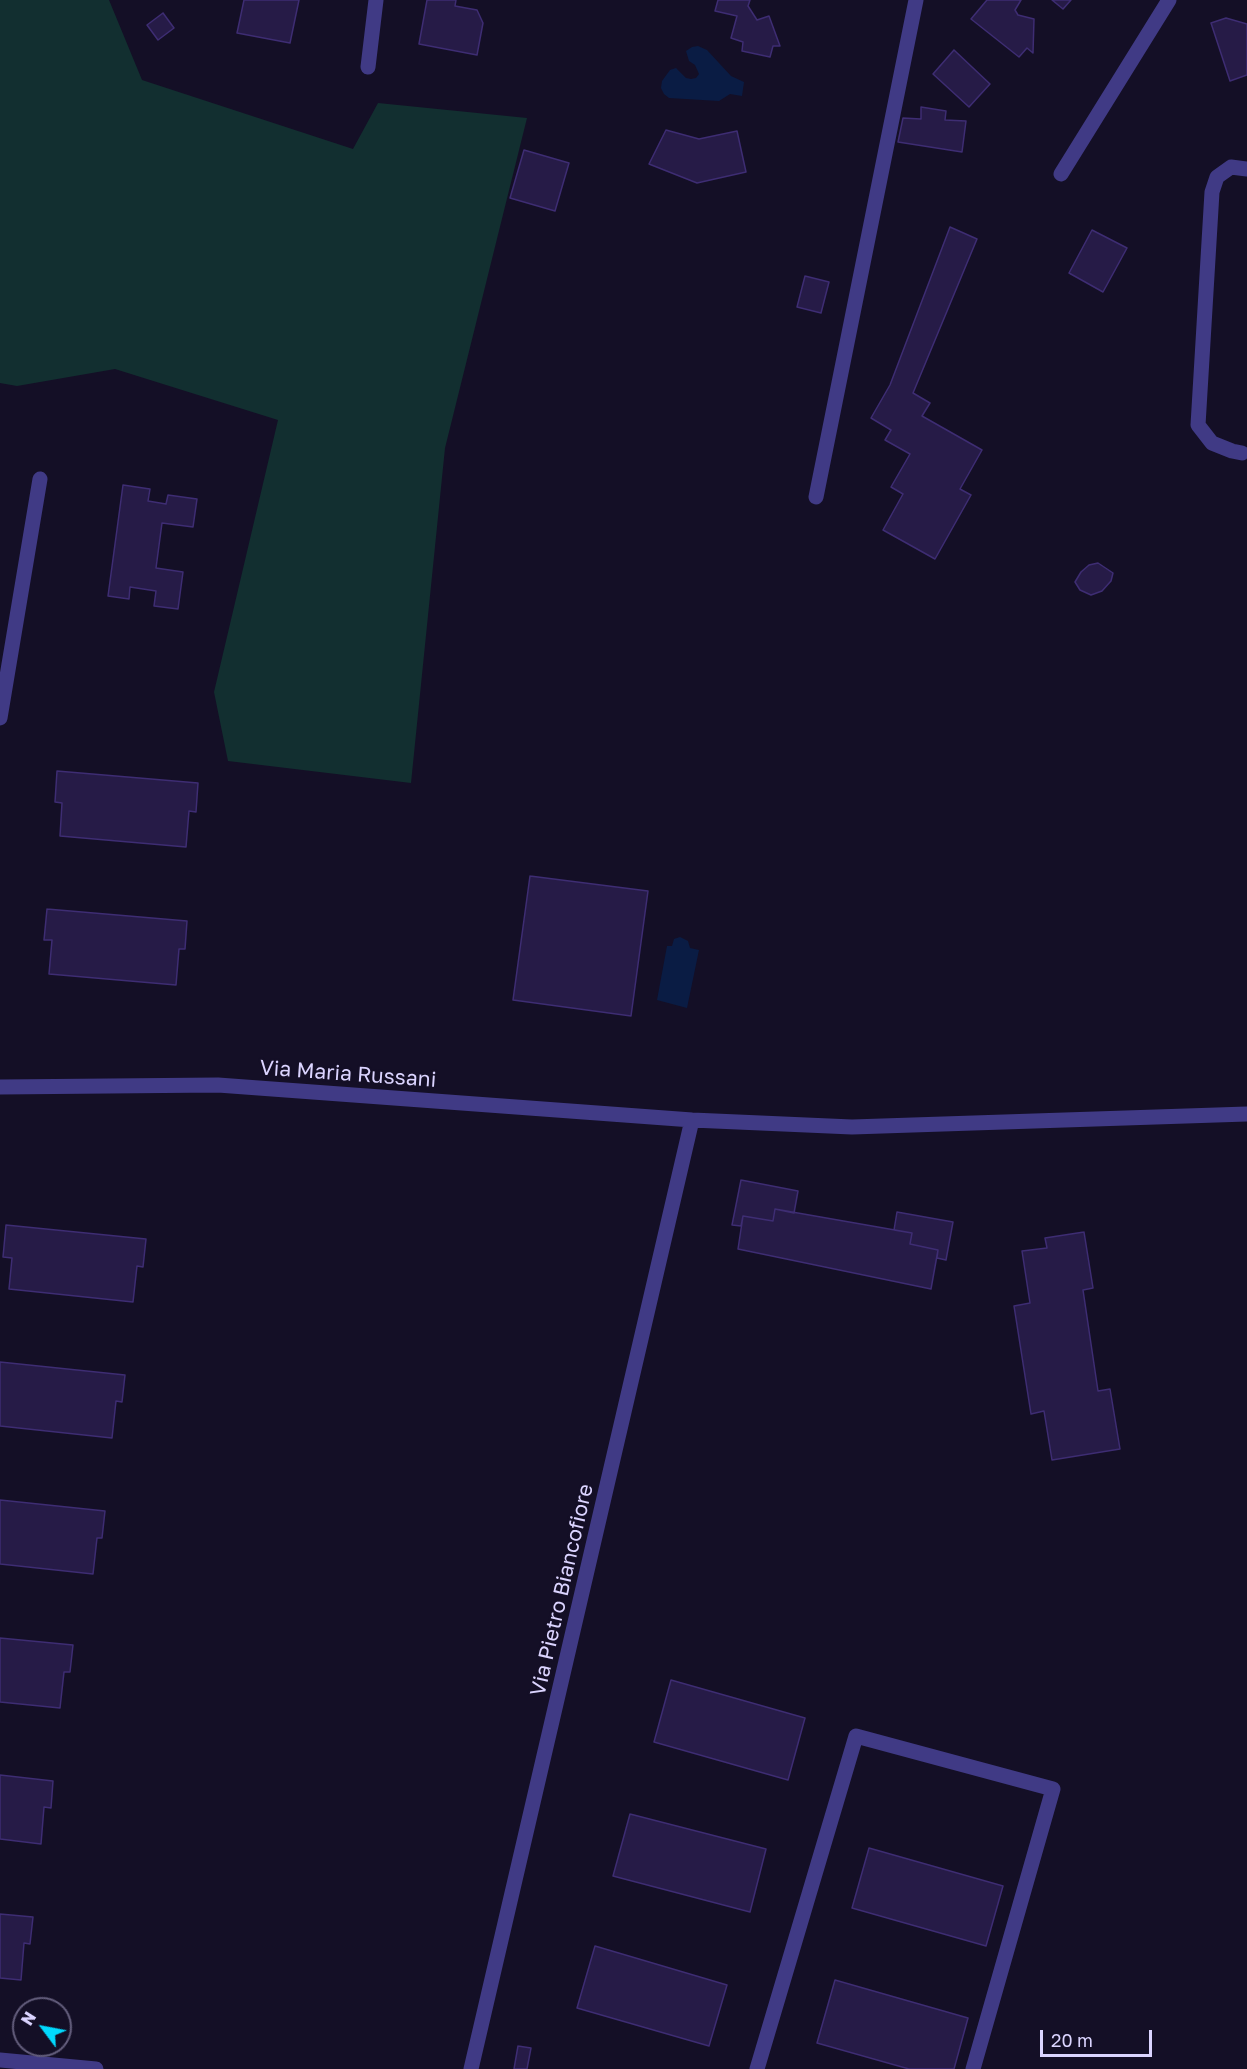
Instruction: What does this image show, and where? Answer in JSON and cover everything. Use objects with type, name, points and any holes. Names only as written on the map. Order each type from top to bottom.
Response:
[{"type":"street","points":[[368,67],[376,0]]},
{"type":"street","points":[[816,497],[916,0]]},
{"type":"street","points":[[1061,174],[1168,0]]},
{"type":"street","points":[[1242,453],[1212,443],[1198,425],[1212,192],[1217,177],[1231,167],[1247,169]]},
{"type":"street","points":[[0,718],[40,479]]},
{"type":"street","name":"Via Maria Russani","points":[[0,1087],[218,1085],[692,1120],[852,1126],[1247,1114]]},
{"type":"street","name":"Via Pietro Biancofiore","points":[[471,2069],[692,1120]]},
{"type":"street","points":[[757,2069],[856,1736],[1053,1789],[973,2069]]},
{"type":"street","points":[[0,2060],[96,2069]]},
{"type":"green space","points":[[0,0],[109,0],[142,80],[353,149],[378,103],[527,118],[445,448],[411,783],[228,761],[214,692],[278,420],[115,369],[17,386],[0,383]]},
{"type":"water","points":[[698,46],[707,50],[731,76],[744,82],[742,96],[730,94],[719,101],[669,98],[664,94],[661,88],[662,81],[670,70],[676,68],[686,78],[691,79],[696,78],[699,74],[695,65],[689,61],[686,51]]},
{"type":"water","points":[[680,937],[688,941],[690,948],[699,950],[687,1008],[657,1000],[667,946],[672,946],[674,939]]},
{"type":"building","points":[[244,0],[299,0],[290,43],[237,33]]},
{"type":"building","points":[[427,0],[456,0],[455,6],[477,10],[483,23],[477,55],[419,44]]},
{"type":"building","points":[[718,0],[750,0],[748,6],[757,20],[769,16],[780,46],[773,46],[770,57],[742,51],[743,42],[731,38],[737,16],[715,11]]},
{"type":"building","points":[[987,0],[1021,0],[1015,10],[1018,15],[1034,19],[1033,53],[1027,48],[1019,57],[971,19]]},
{"type":"building","points":[[1052,0],[1071,0],[1063,9]]},
{"type":"building","points":[[163,13],[174,28],[158,40],[147,25]]},
{"type":"building","points":[[1226,18],[1247,24],[1247,75],[1230,81],[1211,23]]},
{"type":"building","points":[[954,50],[990,84],[969,107],[933,74]]},
{"type":"building","points":[[921,107],[946,111],[945,120],[966,121],[962,152],[898,142],[903,118],[921,119]]},
{"type":"building","points":[[666,130],[699,139],[737,131],[746,172],[697,183],[649,164]]},
{"type":"building","points":[[524,150],[569,163],[555,211],[510,198]]},
{"type":"building","points":[[950,227],[977,239],[913,393],[930,403],[922,416],[982,450],[960,489],[971,495],[935,559],[883,530],[903,494],[891,487],[910,454],[885,440],[891,430],[871,418],[890,385]]},
{"type":"building","points":[[1092,230],[1127,248],[1103,292],[1069,273]]},
{"type":"building","points":[[805,276],[829,282],[821,313],[797,307]]},
{"type":"building","points":[[123,485],[150,489],[148,501],[166,504],[168,495],[197,499],[193,527],[162,523],[156,568],[183,572],[178,609],[154,606],[156,591],[130,587],[129,599],[108,596]]},
{"type":"building","points":[[1098,563],[1113,573],[1111,581],[1102,591],[1091,595],[1080,590],[1075,582],[1089,565]]},
{"type":"building","points":[[57,771],[198,783],[196,812],[189,811],[186,847],[60,836],[62,803],[55,802]]},
{"type":"building","points":[[530,876],[648,891],[631,1016],[513,1000]]},
{"type":"building","points":[[47,909],[187,921],[185,949],[179,949],[176,985],[49,974],[52,940],[44,940]]},
{"type":"building","points":[[741,1180],[798,1191],[794,1213],[775,1209],[773,1221],[743,1216],[741,1226],[732,1225]]},
{"type":"building","points":[[775,1209],[912,1233],[910,1244],[938,1250],[931,1289],[738,1249],[743,1216],[773,1221]]},
{"type":"building","points":[[897,1212],[953,1222],[946,1260],[937,1258],[938,1250],[910,1244],[912,1233],[894,1230]]},
{"type":"building","points":[[6,1225],[146,1239],[143,1267],[137,1266],[133,1302],[9,1289],[12,1258],[3,1257]]},
{"type":"building","points":[[1084,1232],[1093,1288],[1083,1290],[1098,1391],[1110,1389],[1120,1449],[1052,1460],[1044,1411],[1031,1414],[1014,1306],[1030,1303],[1022,1251],[1047,1248],[1045,1238]]},
{"type":"building","points":[[0,1362],[125,1375],[122,1402],[116,1401],[112,1438],[0,1426]]},
{"type":"building","points":[[0,1500],[105,1511],[102,1538],[97,1538],[93,1574],[0,1564]]},
{"type":"building","points":[[0,1638],[73,1645],[70,1672],[64,1672],[60,1708],[0,1702]]},
{"type":"building","points":[[671,1680],[805,1718],[788,1780],[654,1742]]},
{"type":"building","points":[[0,1775],[53,1781],[51,1808],[44,1807],[41,1844],[0,1839]]},
{"type":"building","points":[[630,1814],[766,1849],[750,1912],[613,1876]]},
{"type":"building","points":[[869,1848],[1003,1886],[986,1946],[852,1908]]},
{"type":"building","points":[[0,1914],[33,1917],[30,1944],[24,1943],[21,1980],[0,1978]]},
{"type":"building","points":[[595,1946],[727,1985],[709,2046],[577,2008]]},
{"type":"building","points":[[835,1980],[968,2018],[954,2069],[909,2069],[817,2043]]},
{"type":"building","points":[[518,2046],[531,2048],[527,2069],[514,2069]]}]
